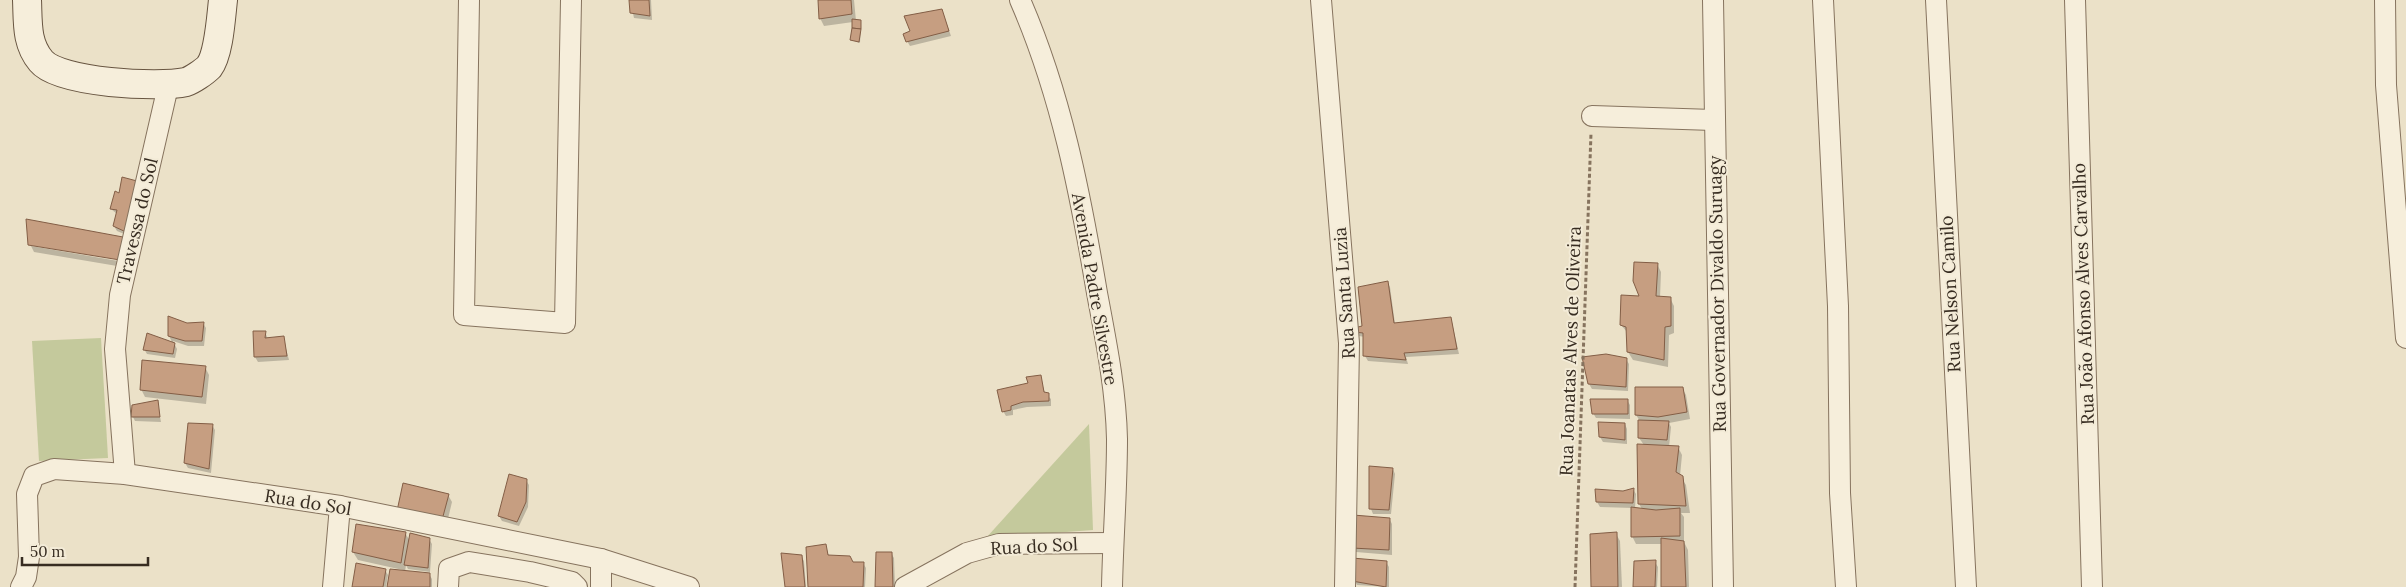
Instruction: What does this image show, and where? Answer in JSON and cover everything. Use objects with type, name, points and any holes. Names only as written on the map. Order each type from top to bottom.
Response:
[{"type":"street","points":[[27,0],[28,41],[42,63],[55,72],[112,83],[188,82],[209,67],[216,51],[223,0]]},
{"type":"street","points":[[469,0],[464,315],[565,323],[571,0]]},
{"type":"street","name":"Avenida Padre Silvestre","points":[[1020,0],[1037,40],[1062,116],[1088,237],[1109,360],[1117,439],[1112,587]]},
{"type":"street","name":"Rua Santa Luzia","points":[[1321,0],[1349,343],[1345,587]]},
{"type":"street","name":"Rua Governador Divaldo Suruagy","points":[[1713,0],[1713,120],[1723,587]]},
{"type":"street","points":[[1823,0],[1838,306],[1840,493],[1846,587]]},
{"type":"street","name":"Rua Nelson Camilo","points":[[1936,0],[1966,587]]},
{"type":"street","name":"Rua João Afonso Alves Carvalho","points":[[2075,0],[2092,587]]},
{"type":"street","points":[[2385,0],[2386,85],[2406,338]]},
{"type":"street","name":"Travessa do Sol","points":[[125,474],[115,349],[120,295],[169,82]]},
{"type":"street","points":[[1592,116],[1713,120]]},
{"type":"street","name":"Rua do Sol","points":[[21,587],[26,576],[29,557],[27,494],[34,476],[54,469],[125,474],[340,506],[601,559],[689,587]]},
{"type":"street","points":[[333,587],[340,506]]},
{"type":"street","name":"Rua do Sol","points":[[905,587],[967,553],[999,544],[1113,543]]},
{"type":"street","points":[[530,572],[531,544]]},
{"type":"street","points":[[601,559],[601,587]]},
{"type":"street","points":[[448,587],[449,570],[469,562],[530,572],[572,582],[577,587]]},
{"type":"path","name":"Rua Joanatas Alves de Oliveira","points":[[1575,587],[1592,116]]},
{"type":"green space","points":[[101,338],[108,458],[39,461],[32,341]]},
{"type":"green space","points":[[1089,424],[1093,530],[986,538]]},
{"type":"building","points":[[629,0],[649,0],[650,16],[630,13]]},
{"type":"building","points":[[818,0],[851,0],[852,14],[819,19]]},
{"type":"building","points":[[942,9],[949,31],[906,42],[903,34],[910,31],[904,16]]},
{"type":"building","points":[[852,19],[861,20],[861,29],[852,28]]},
{"type":"building","points":[[852,28],[861,29],[859,42],[850,40]]},
{"type":"building","points":[[122,177],[137,181],[126,232],[113,226],[117,210],[110,209],[115,191],[119,193]]},
{"type":"building","points":[[26,219],[123,237],[120,260],[28,245]]},
{"type":"building","points":[[1634,262],[1658,263],[1656,296],[1671,297],[1671,326],[1665,327],[1664,360],[1627,352],[1626,327],[1620,325],[1621,295],[1639,296],[1633,281]]},
{"type":"building","points":[[1388,281],[1394,323],[1451,317],[1457,349],[1404,353],[1406,360],[1363,356],[1363,333],[1355,332],[1354,328],[1362,326],[1358,287]]},
{"type":"building","points":[[168,316],[187,323],[204,322],[202,341],[185,341],[168,336]]},
{"type":"building","points":[[253,331],[266,331],[265,338],[284,336],[287,356],[254,357]]},
{"type":"building","points":[[147,333],[175,343],[173,354],[143,350]]},
{"type":"building","points":[[1606,354],[1627,358],[1626,387],[1588,384],[1582,357]]},
{"type":"building","points":[[142,360],[206,366],[202,397],[140,390]]},
{"type":"building","points":[[1041,375],[1044,392],[1049,393],[1049,401],[1023,402],[1011,406],[1011,410],[1002,412],[997,390],[1028,383],[1026,377]]},
{"type":"building","points":[[1635,387],[1683,387],[1687,412],[1658,417],[1635,415]]},
{"type":"building","points":[[1590,399],[1628,399],[1628,414],[1592,414]]},
{"type":"building","points":[[158,400],[160,417],[131,417],[132,405]]},
{"type":"building","points":[[1638,420],[1669,421],[1667,440],[1638,438]]},
{"type":"building","points":[[1598,422],[1625,423],[1625,440],[1599,437]]},
{"type":"building","points":[[188,423],[213,424],[209,469],[184,463]]},
{"type":"building","points":[[1637,444],[1679,446],[1676,472],[1683,476],[1686,506],[1638,504]]},
{"type":"building","points":[[1369,466],[1393,468],[1389,510],[1369,509]]},
{"type":"building","points":[[509,474],[527,479],[526,502],[517,522],[498,516]]},
{"type":"building","points":[[403,483],[449,494],[442,520],[397,511]]},
{"type":"building","points":[[1634,488],[1633,503],[1596,502],[1595,489],[1623,491]]},
{"type":"building","points":[[1631,507],[1656,510],[1680,508],[1680,536],[1631,537]]},
{"type":"building","points":[[1353,515],[1390,518],[1389,550],[1352,548]]},
{"type":"building","points":[[356,524],[406,532],[401,563],[352,552]]},
{"type":"building","points":[[1617,532],[1618,587],[1591,587],[1590,534]]},
{"type":"building","points":[[410,533],[430,538],[428,568],[404,565]]},
{"type":"building","points":[[1661,538],[1684,541],[1686,587],[1661,587]]},
{"type":"building","points":[[826,544],[828,555],[850,556],[853,562],[864,562],[863,587],[808,587],[806,547]]},
{"type":"building","points":[[876,552],[892,552],[893,587],[875,587]]},
{"type":"building","points":[[781,553],[802,555],[805,587],[785,587]]},
{"type":"building","points":[[1352,558],[1387,561],[1386,587],[1352,581]]},
{"type":"building","points":[[1656,560],[1655,587],[1633,587],[1634,561]]},
{"type":"building","points":[[356,563],[386,569],[383,587],[352,587]]},
{"type":"building","points":[[390,569],[430,573],[430,587],[387,587]]}]
